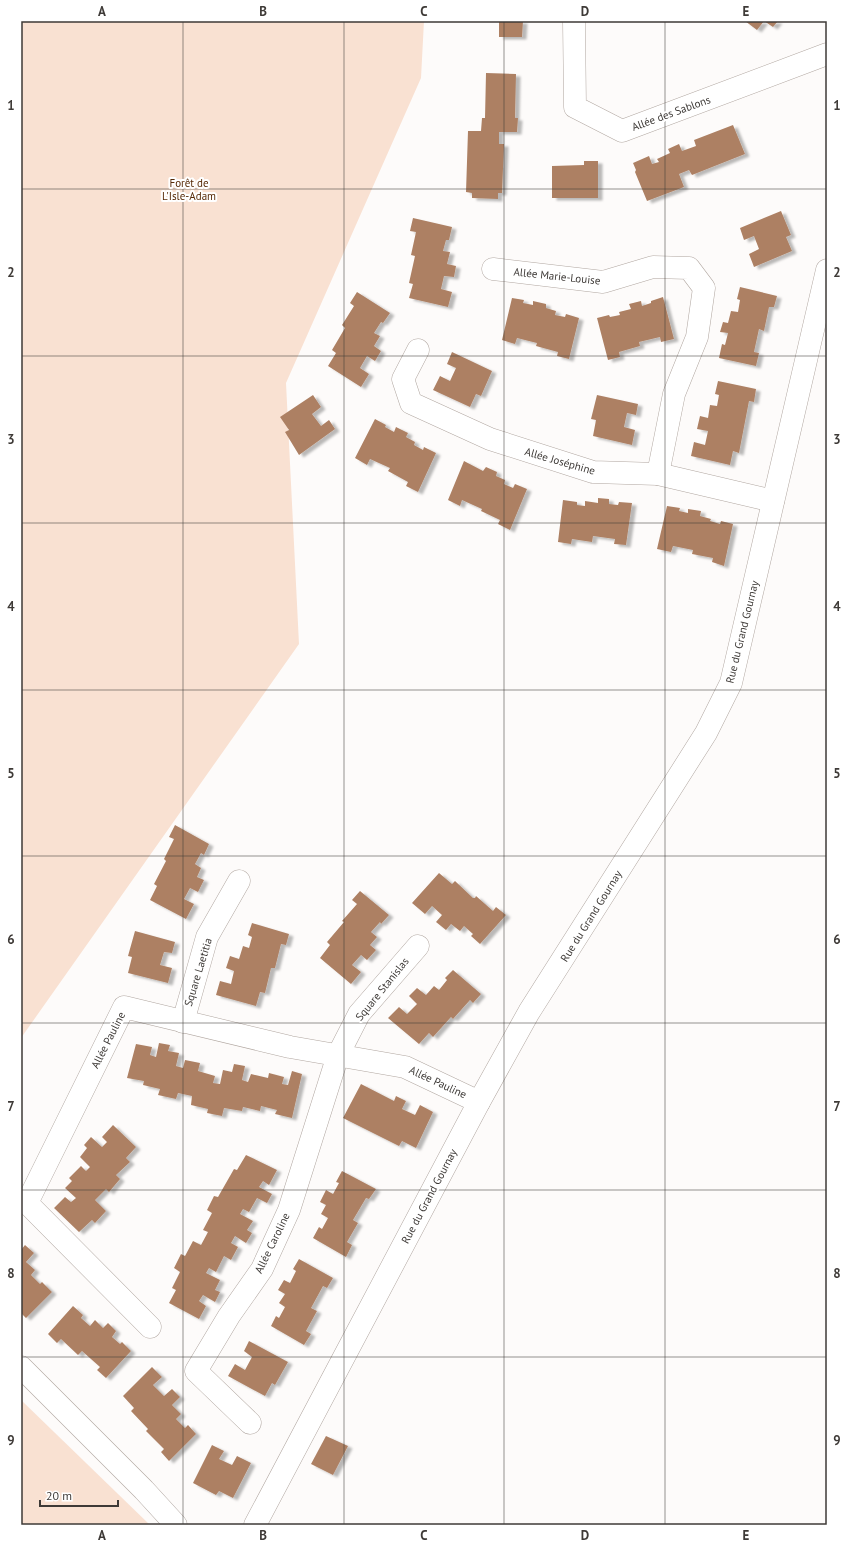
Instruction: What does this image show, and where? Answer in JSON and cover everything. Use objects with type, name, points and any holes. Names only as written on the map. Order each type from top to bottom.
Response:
[{"type":"street","name":"Allée des Sablons","points":[[574,21],[575,106],[622,131],[827,54]]},
{"type":"street","name":"Allée Marie-Louise","points":[[493,269],[603,282],[653,268],[689,268],[704,288],[697,337],[674,394],[658,474]]},
{"type":"street","name":"Rue du Grand Gournay","points":[[255,1525],[529,1012],[706,733],[731,683],[827,270]]},
{"type":"street","name":"Allée Joséphine","points":[[418,350],[403,379],[411,403],[490,439],[594,472],[658,474],[773,501]]},
{"type":"street","name":"Square Laetitia","points":[[183,1022],[207,937],[239,881]]},
{"type":"street","name":"Square Stanislas","points":[[338,1055],[359,1014],[418,946]]},
{"type":"street","name":"Allée Pauline","points":[[150,1327],[27,1203],[124,1007],[290,1047],[405,1067],[480,1102]]},
{"type":"street","name":"Allée Caroline","points":[[250,1423],[196,1371],[230,1316],[262,1269],[286,1216],[318,1123],[338,1055]]},
{"type":"street","points":[[21,1367],[144,1490],[176,1525]]},
{"type":"green space","name":"Forêt de L'Isle-Adam","points":[[21,21],[424,21],[421,78],[286,383],[299,644],[21,1038]]},
{"type":"green space","points":[[21,1400],[150,1525],[21,1525]]},
{"type":"building","points":[[499,21],[523,21],[522,37],[499,37]]},
{"type":"building","points":[[745,21],[764,21],[757,30]]},
{"type":"building","points":[[764,21],[778,21],[773,27]]},
{"type":"building","points":[[486,73],[516,74],[515,118],[518,118],[517,132],[499,132],[499,144],[504,144],[502,193],[498,193],[498,199],[472,198],[472,193],[466,192],[468,131],[481,131],[482,118],[485,118]]},
{"type":"building","points":[[733,125],[745,154],[692,175],[689,170],[679,174],[684,187],[647,201],[635,172],[636,170],[633,163],[649,156],[652,164],[659,162],[657,159],[670,153],[668,149],[679,144],[682,151],[696,146],[694,140]]},
{"type":"building","points":[[584,161],[598,161],[598,198],[552,198],[552,166],[584,165]]},
{"type":"building","points":[[781,211],[791,235],[786,237],[792,251],[754,267],[749,254],[759,249],[754,236],[744,240],[740,228]]},
{"type":"building","points":[[413,218],[452,227],[449,240],[446,240],[443,251],[450,252],[447,264],[456,266],[454,277],[444,276],[441,289],[452,292],[448,307],[409,298],[413,284],[409,283],[415,256],[411,255],[416,232],[410,231]]},
{"type":"building","points":[[740,287],[777,296],[774,307],[769,307],[764,331],[759,329],[754,352],[759,353],[756,366],[719,358],[722,344],[725,345],[728,333],[720,332],[723,322],[728,323],[731,311],[738,312],[740,300],[737,299]]},
{"type":"building","points":[[357,292],[390,313],[383,323],[381,322],[374,333],[380,336],[374,346],[381,351],[375,361],[367,356],[360,368],[369,374],[361,387],[328,366],[336,353],[332,350],[345,328],[342,325],[354,306],[350,303]]},
{"type":"building","points":[[663,297],[674,339],[661,342],[660,337],[639,342],[640,346],[619,352],[620,357],[608,360],[597,318],[609,315],[610,317],[620,315],[619,312],[631,309],[629,304],[641,301],[642,306]]},
{"type":"building","points":[[512,298],[524,300],[523,303],[533,305],[533,301],[546,304],[546,308],[556,311],[555,315],[565,317],[566,314],[579,318],[569,359],[557,356],[558,352],[536,346],[537,343],[517,338],[515,344],[502,340]]},
{"type":"building","points":[[452,352],[492,371],[481,396],[476,394],[470,407],[433,390],[440,376],[450,381],[456,368],[447,364]]},
{"type":"building","points":[[718,381],[756,389],[754,402],[749,401],[739,453],[733,451],[730,465],[691,456],[694,442],[705,445],[708,431],[697,429],[700,416],[708,418],[710,405],[717,406],[719,395],[715,394]]},
{"type":"building","points":[[313,395],[321,407],[312,414],[321,426],[329,420],[335,429],[299,455],[285,432],[289,430],[280,417]]},
{"type":"building","points":[[597,395],[638,404],[636,415],[627,413],[624,427],[635,430],[632,445],[593,436],[596,420],[591,419]]},
{"type":"building","points":[[375,419],[386,425],[385,427],[394,432],[396,427],[408,433],[406,437],[415,442],[414,445],[423,450],[424,447],[436,453],[418,492],[406,486],[408,482],[388,471],[390,468],[370,459],[367,465],[355,458]]},
{"type":"building","points":[[464,461],[483,471],[486,467],[497,472],[496,476],[505,480],[504,484],[513,488],[515,484],[527,489],[510,530],[498,524],[500,520],[481,511],[482,509],[462,500],[460,506],[448,500]]},
{"type":"building","points":[[598,498],[609,499],[609,504],[618,505],[619,502],[632,503],[626,545],[614,544],[615,539],[593,536],[592,542],[572,539],[571,544],[558,542],[563,500],[577,502],[577,505],[585,506],[585,501],[598,503]]},
{"type":"building","points":[[667,506],[680,508],[679,511],[688,513],[688,509],[701,511],[700,516],[711,519],[710,521],[720,524],[721,521],[733,524],[724,566],[712,562],[713,558],[692,554],[693,550],[673,546],[671,552],[657,549]]},
{"type":"building","points":[[175,825],[209,844],[204,855],[201,853],[195,864],[201,868],[197,877],[204,880],[198,892],[190,888],[184,899],[194,904],[186,919],[150,900],[157,886],[154,884],[166,861],[164,859],[174,839],[169,837]]},
{"type":"building","points":[[439,873],[452,884],[455,881],[473,898],[476,896],[493,911],[496,907],[506,915],[480,944],[471,936],[473,934],[464,926],[460,931],[451,924],[446,930],[436,922],[442,915],[432,906],[425,914],[412,903]]},
{"type":"building","points":[[360,891],[389,915],[371,932],[377,937],[370,945],[376,950],[367,960],[361,955],[352,965],[361,972],[351,984],[320,958],[330,945],[327,942],[344,922],[342,921],[357,904],[352,900]]},
{"type":"building","points":[[252,923],[289,934],[286,945],[281,944],[275,968],[271,968],[265,993],[260,992],[256,1006],[216,995],[220,981],[231,984],[234,971],[226,968],[230,956],[239,959],[243,946],[249,948],[252,937],[248,935]]},
{"type":"building","points":[[135,931],[175,942],[172,953],[164,952],[160,965],[172,968],[168,983],[128,973],[132,957],[128,956]]},
{"type":"building","points":[[453,970],[481,994],[473,1003],[470,1000],[453,1019],[451,1017],[433,1037],[429,1033],[419,1044],[388,1018],[399,1007],[407,1014],[417,1004],[409,996],[417,988],[426,995],[434,986],[439,990],[447,980],[445,978]]},
{"type":"building","points":[[159,1043],[170,1045],[168,1051],[179,1053],[176,1066],[183,1068],[185,1060],[200,1063],[198,1071],[215,1076],[213,1083],[220,1084],[223,1070],[232,1072],[234,1064],[245,1066],[242,1080],[248,1082],[251,1074],[268,1078],[269,1073],[284,1077],[282,1084],[288,1085],[292,1071],[302,1074],[292,1118],[275,1114],[277,1110],[261,1106],[260,1111],[243,1107],[242,1111],[224,1108],[222,1116],[207,1113],[208,1109],[191,1105],[192,1096],[178,1093],[176,1099],[158,1095],[160,1089],[143,1085],[144,1081],[127,1078],[136,1044],[152,1047],[150,1055],[156,1057]]},
{"type":"building","points":[[361,1084],[394,1101],[396,1096],[406,1101],[402,1109],[415,1115],[420,1105],[433,1112],[416,1148],[402,1141],[399,1146],[343,1118]]},
{"type":"building","points":[[113,1125],[136,1147],[126,1158],[130,1162],[116,1175],[120,1179],[109,1192],[106,1189],[95,1200],[106,1211],[95,1223],[92,1220],[79,1232],[54,1208],[65,1197],[71,1202],[76,1198],[65,1188],[72,1181],[69,1178],[81,1166],[86,1171],[90,1167],[80,1157],[87,1148],[84,1145],[91,1137],[102,1147],[107,1142],[102,1137]]},
{"type":"building","points":[[246,1155],[277,1170],[269,1185],[263,1181],[259,1187],[272,1194],[267,1203],[257,1198],[249,1212],[243,1209],[240,1214],[253,1221],[247,1230],[252,1233],[246,1243],[235,1236],[231,1243],[238,1247],[231,1260],[224,1256],[216,1272],[209,1268],[206,1273],[220,1280],[215,1290],[220,1292],[215,1302],[203,1295],[199,1301],[206,1306],[199,1319],[169,1303],[176,1290],[172,1288],[180,1272],[174,1268],[181,1254],[185,1256],[193,1241],[201,1245],[208,1232],[203,1230],[212,1213],[207,1210],[214,1196],[218,1197],[234,1169],[237,1170]]},
{"type":"building","points":[[342,1171],[376,1189],[369,1199],[366,1198],[353,1220],[358,1223],[347,1242],[352,1245],[346,1257],[313,1238],[319,1227],[322,1229],[328,1218],[321,1214],[326,1205],[320,1202],[326,1190],[333,1194],[339,1183],[336,1182]]},
{"type":"building","points":[[25,1245],[34,1253],[26,1262],[35,1270],[31,1275],[40,1284],[42,1282],[52,1292],[26,1318],[21,1313],[21,1250]]},
{"type":"building","points":[[299,1259],[333,1278],[327,1288],[323,1286],[311,1308],[317,1311],[306,1331],[311,1334],[304,1345],[271,1326],[276,1316],[279,1318],[285,1307],[279,1303],[285,1294],[278,1290],[284,1280],[290,1283],[296,1271],[293,1269]]},
{"type":"building","points":[[73,1306],[83,1315],[81,1318],[90,1326],[95,1320],[103,1328],[108,1323],[116,1331],[112,1337],[120,1344],[122,1342],[131,1351],[106,1378],[97,1370],[100,1367],[82,1351],[78,1355],[61,1339],[57,1343],[48,1334]]},
{"type":"building","points":[[249,1341],[288,1362],[275,1385],[272,1383],[265,1396],[228,1376],[235,1364],[245,1370],[252,1357],[244,1351]]},
{"type":"building","points":[[152,1367],[162,1377],[153,1385],[164,1396],[172,1389],[180,1397],[172,1405],[181,1414],[176,1419],[185,1428],[188,1425],[196,1434],[169,1461],[161,1452],[164,1449],[146,1431],[148,1429],[131,1411],[134,1408],[123,1396]]},
{"type":"building","points":[[326,1436],[348,1446],[333,1475],[311,1464]]},
{"type":"building","points":[[212,1445],[224,1451],[219,1459],[232,1465],[237,1456],[251,1463],[233,1498],[219,1491],[216,1495],[193,1483]]}]
